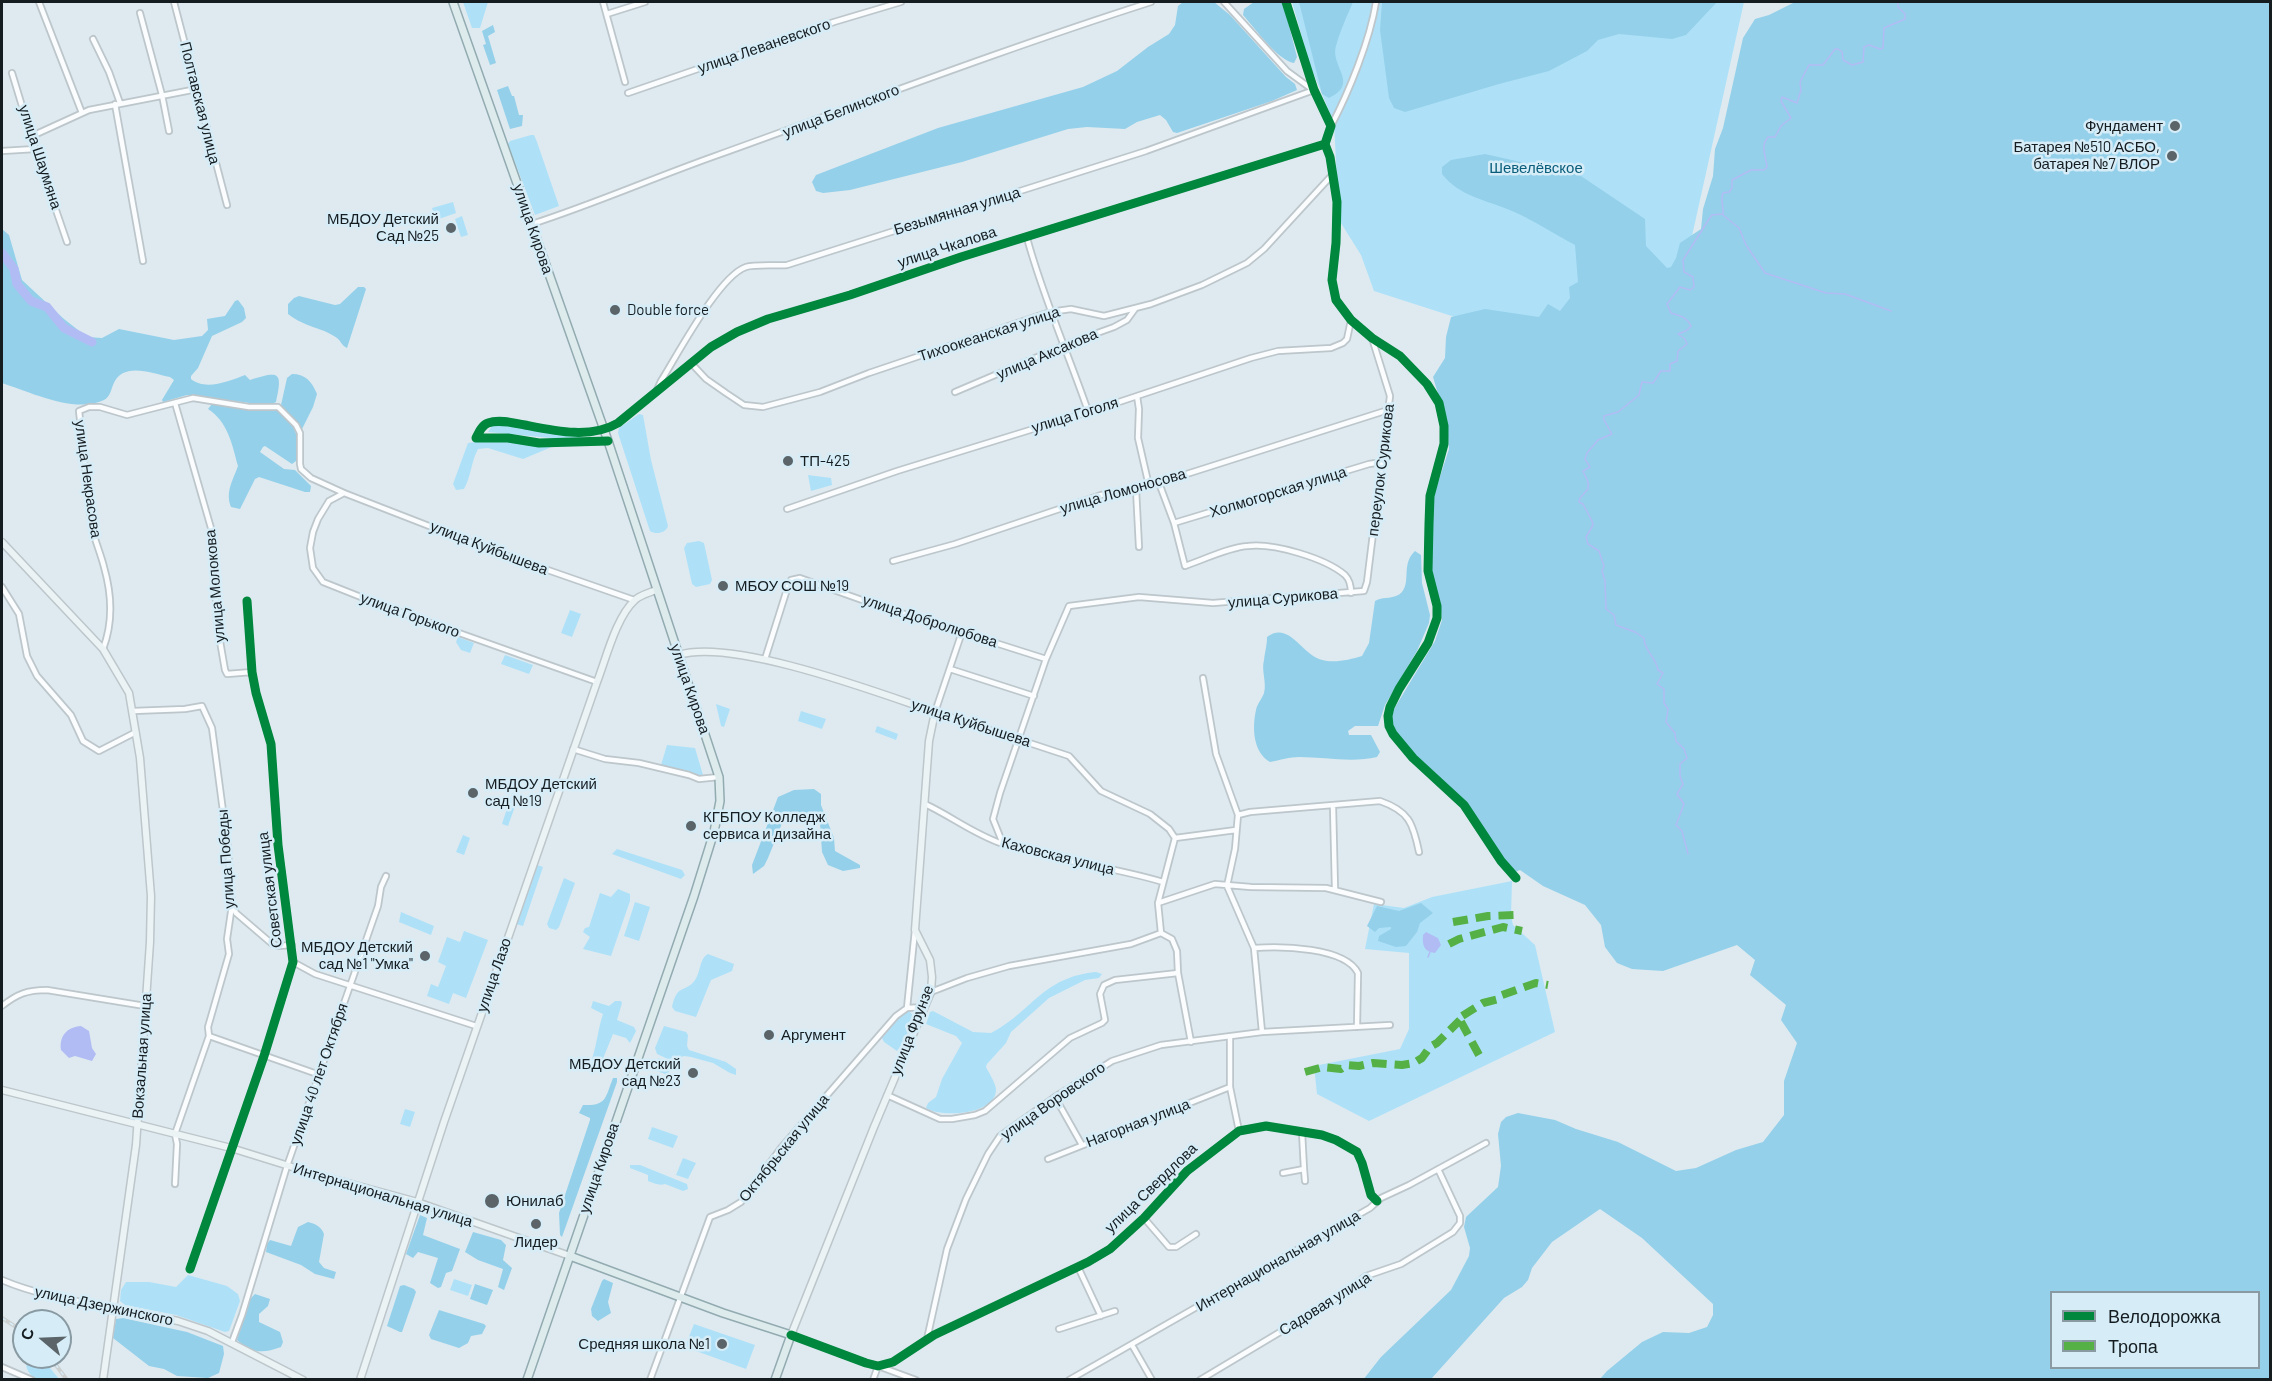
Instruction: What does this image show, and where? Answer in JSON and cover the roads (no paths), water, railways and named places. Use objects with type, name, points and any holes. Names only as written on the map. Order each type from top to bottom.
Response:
[{"type":"main road","name":"улица Кирова","points":[[453,2],[608,441],[719,777],[720,801],[714,832],[694,896],[527,1380]]},
{"type":"main road","points":[[2,542],[103,649]]},
{"type":"main road","points":[[634,600],[656,590]]},
{"type":"main road","name":"улица Лазо","points":[[360,1380],[476,1026],[573,749],[617,627],[634,600]]},
{"type":"main road","name":"Вокзальная улица","points":[[103,649],[129,693],[133,711],[140,758],[151,905],[138,1124],[103,1380]]},
{"type":"main road","name":"улица Куйбышева","points":[[679,655],[688,652],[721,653],[765,660],[868,689],[935,712]]},
{"type":"main road","name":"улица Фрунзе","points":[[775,1380],[887,1095],[931,992],[932,969],[915,930],[929,741],[935,712]]},
{"type":"main road","name":"Интернациональная улица","points":[[2,1090],[231,1148],[417,1202],[733,1317],[791,1335]]},
{"type":"main road","name":"улица Дзержинского","points":[[114,1308],[178,1321],[232,1342],[303,1380]]},
{"type":"street","points":[[39,2],[82,113]]},
{"type":"street","name":"Полтавская улица","points":[[174,2],[227,205]]},
{"type":"street","points":[[603,2],[625,82]]},
{"type":"street","points":[[607,14],[645,2]]},
{"type":"street","name":"улица Леваневского","points":[[628,93],[834,22],[901,2]]},
{"type":"street","name":"улица Белинского","points":[[532,224],[603,200],[631,187],[770,138],[947,71],[1151,2]]},
{"type":"street","points":[[1224,2],[1287,71],[1314,90]]},
{"type":"street","points":[[1286,2],[1314,90],[1330,126]]},
{"type":"street","points":[[1376,2],[1371,25],[1341,107],[1330,126],[1325,144],[1333,174],[1338,216],[1332,287],[1339,306],[1351,320],[1372,338],[1400,356],[1427,384],[1439,403],[1444,426],[1444,444],[1430,496],[1428,524],[1428,571],[1437,606],[1437,618],[1428,643],[1390,707],[1389,726],[1413,758],[1464,805],[1501,861],[1516,878]]},
{"type":"street","points":[[140,13],[169,131]]},
{"type":"street","points":[[93,39],[109,72],[117,104],[143,261]]},
{"type":"street","name":"улица Шаумяна","points":[[12,73],[67,242]]},
{"type":"street","points":[[32,136],[82,113],[197,89]]},
{"type":"street","name":"Безымянная улица","points":[[656,393],[661,381],[717,291],[733,274],[743,268],[787,265],[1146,151],[1314,90]]},
{"type":"street","name":"улица Чкалова","points":[[604,430],[618,423],[724,339],[768,319],[1325,144]]},
{"type":"street","points":[[2,151],[35,149]]},
{"type":"street","name":"Тихоокеанская улица","points":[[691,363],[706,379],[726,393],[748,406],[763,408],[820,392],[876,370],[1050,312],[1071,309],[1104,316],[1135,309],[1202,285],[1252,259],[1278,236],[1333,174]]},
{"type":"street","points":[[1027,238],[1050,312],[1066,346],[1088,411]]},
{"type":"street","name":"улица Аксакова","points":[[955,392],[1066,346],[1075,340],[1120,324],[1131,316],[1135,309]]},
{"type":"street","name":"улица Гоголя","points":[[787,510],[897,471],[1267,354],[1335,347],[1347,339],[1351,320]]},
{"type":"street","name":"переулок Сурикова","points":[[1351,593],[1364,591],[1367,582],[1390,396],[1372,338]]},
{"type":"street","points":[[1137,396],[1138,438],[1149,486]]},
{"type":"street","name":"улица Некрасова","points":[[103,649],[110,628],[110,599],[105,571],[94,534],[79,411],[89,407],[100,407],[128,416],[193,398],[249,406],[278,407],[296,425],[300,433],[301,469],[311,478],[344,493]]},
{"type":"street","name":"улица Молокова","points":[[175,403],[213,534],[217,624],[225,670],[231,675],[252,672]]},
{"type":"street","name":"улица Ломоносова","points":[[893,561],[955,544],[1101,495],[1159,483],[1388,410]]},
{"type":"street","points":[[604,430],[581,432],[506,422],[489,423],[482,426],[476,438],[492,437],[539,443],[608,441]]},
{"type":"street","name":"Холмогорская улица","points":[[1174,523],[1383,462]]},
{"type":"street","points":[[1159,483],[1174,523]]},
{"type":"street","points":[[1136,489],[1139,547]]},
{"type":"street","name":"улица Куйбышева","points":[[344,493],[540,568],[634,600]]},
{"type":"street","name":"улица Горького","points":[[344,493],[329,501],[313,532],[310,548],[313,568],[323,582],[386,607],[597,682]]},
{"type":"street","name":"улица Сурикова","points":[[1046,659],[1066,610],[1073,605],[1139,597],[1213,603],[1351,593],[1351,585],[1345,575],[1304,554],[1270,547],[1243,546],[1185,566],[1174,523]]},
{"type":"street","name":"улица Добролюбова","points":[[765,660],[787,588],[791,580],[795,578],[806,579],[876,605],[1046,659]]},
{"type":"street","points":[[2,587],[19,614],[27,657],[37,676],[71,715],[83,741],[99,751],[136,732]]},
{"type":"street","name":"Советская улица","points":[[190,1269],[264,1056],[293,962],[278,845],[271,744],[252,672],[247,601]]},
{"type":"street","name":"улица Фрунзе","points":[[935,712],[962,632]]},
{"type":"street","points":[[1003,844],[993,819],[1046,659]]},
{"type":"street","points":[[950,669],[1034,696]]},
{"type":"street","points":[[1203,678],[1216,754],[1238,815],[1235,849],[1227,886],[1254,948],[1262,1032]]},
{"type":"street","name":"улица Победы","points":[[133,711],[202,706],[209,717],[212,728],[228,849],[232,905],[226,939],[229,954],[208,1028],[209,1036],[175,1134],[175,1184]]},
{"type":"street","name":"улица Куйбышева","points":[[935,712],[1072,757],[1101,791],[1150,814],[1169,829],[1175,837]]},
{"type":"street","points":[[573,749],[605,759],[639,763],[699,779],[719,777]]},
{"type":"street","points":[[1238,815],[1250,812],[1380,801],[1394,807],[1409,819],[1419,852]]},
{"type":"street","name":"Каховская улица","points":[[925,804],[1003,844],[1163,882]]},
{"type":"street","points":[[1333,806],[1335,889]]},
{"type":"street","points":[[1161,933],[1158,903],[1175,837],[1236,830]]},
{"type":"street","name":"улица 40 лет Октября","points":[[232,1342],[287,1166],[378,906],[381,887],[386,876]]},
{"type":"street","points":[[1158,903],[1211,884],[1335,889],[1381,902]]},
{"type":"street","points":[[232,905],[236,913],[271,943],[278,946],[292,945]]},
{"type":"street","points":[[915,930],[907,1008],[924,1007]]},
{"type":"street","points":[[931,992],[1010,966],[1131,944],[1161,933],[1175,943],[1178,973],[1191,1042]]},
{"type":"street","points":[[1254,948],[1320,950],[1354,965],[1358,973],[1357,1027]]},
{"type":"street","points":[[293,962],[315,974],[476,1026]]},
{"type":"street","points":[[887,1095],[940,1119],[980,1113],[1070,1038],[1105,1020],[1100,994],[1104,985],[1115,980],[1178,973]]},
{"type":"street","points":[[2,1006],[20,993],[32,990],[47,990],[145,1006]]},
{"type":"street","name":"Октябрьская улица","points":[[650,1380],[710,1217],[741,1202],[789,1138],[881,1033],[907,1008]]},
{"type":"street","name":"улица Воровского","points":[[927,1339],[935,1294],[949,1243],[966,1199],[988,1154],[1000,1136],[1055,1097],[1112,1061],[1148,1048],[1262,1032],[1390,1025]]},
{"type":"street","points":[[209,1036],[320,1075]]},
{"type":"street","points":[[1230,1038],[1230,1088],[1239,1131]]},
{"type":"street","name":"Нагорная улица","points":[[1048,1159],[1230,1088]]},
{"type":"street","points":[[1055,1097],[1082,1145]]},
{"type":"street","name":"улица Свердлова","points":[[878,1366],[896,1361],[927,1339],[1078,1267],[1110,1249],[1144,1218],[1187,1171],[1211,1150],[1239,1131],[1266,1126],[1327,1137],[1356,1152],[1362,1163],[1371,1195],[1377,1201]]},
{"type":"street","points":[[1302,1132],[1305,1180]]},
{"type":"street","name":"Интернациональная улица","points":[[1069,1380],[1370,1208],[1377,1201],[1486,1143]]},
{"type":"street","points":[[1283,1173],[1304,1169]]},
{"type":"street","name":"Садовая улица","points":[[1200,1380],[1342,1295],[1366,1276],[1401,1264],[1453,1232],[1460,1223],[1460,1216],[1438,1169]]},
{"type":"street","points":[[1144,1218],[1169,1247],[1176,1247],[1196,1234]]},
{"type":"street","points":[[1078,1267],[1101,1316]]},
{"type":"street","name":"улица Дзержинского","points":[[2,1280],[57,1297],[114,1308]]},
{"type":"street","points":[[1059,1329],[1115,1311]]},
{"type":"street","points":[[791,1335],[916,1380]]},
{"type":"street","points":[[1132,1345],[1152,1380]]},
{"type":"street","points":[[873,1380],[878,1366]]},
{"type":"street","points":[[2,1367],[32,1380]]},
{"type":"waterway","points":[[1688,854],[1682,831],[1676,825],[1684,804],[1677,794],[1683,784],[1680,764],[1687,758],[1684,749],[1676,741],[1675,733],[1666,722],[1668,709],[1664,703],[1664,689],[1657,684],[1663,673],[1658,670],[1644,638],[1616,625],[1614,615],[1606,609],[1605,581],[1602,571],[1604,566],[1599,551],[1588,544],[1586,537],[1593,525],[1583,504],[1579,502],[1588,489],[1588,482],[1583,471],[1590,467],[1585,459],[1598,440],[1612,434],[1604,416],[1618,412],[1639,395],[1642,382],[1653,383],[1661,371],[1670,371],[1670,364],[1677,361],[1678,351],[1687,344],[1685,339],[1678,334],[1691,326],[1685,318],[1671,313],[1667,304],[1680,287],[1690,290],[1694,287],[1693,277],[1684,272],[1683,260],[1712,215],[1723,214],[1723,193],[1729,192],[1732,188],[1732,180],[1751,170],[1764,170],[1767,167],[1764,148],[1766,141],[1768,137],[1775,137],[1781,126],[1791,118],[1781,101],[1782,97],[1797,103],[1801,90],[1800,82],[1809,65],[1823,65],[1835,49],[1842,52],[1843,60],[1852,65],[1863,62],[1864,47],[1869,45],[1883,48],[1884,28],[1905,19],[1905,14],[1898,7],[1898,2]]},
{"type":"waterway","points":[[1723,215],[1739,228],[1746,245],[1765,273],[1826,293],[1845,294],[1891,311]]},
{"type":"waterway","points":[[2,253],[14,269],[17,284],[31,301],[47,307],[64,328],[92,342]]},
{"type":"waterway","points":[[1428,957],[1430,952]]},
{"type":"railway","points":[[2,1318],[12,1324]]},
{"type":"railway","points":[[59,1369],[67,1380]]},
{"type":"place","name":"Фундамент","points":[[2175,126]]},
{"type":"place","name":"Батарея №510 АСБО, батарея №7 ВЛОР","points":[[2172,156]]},
{"type":"place","name":"МБДОУ Детский Сад №25","points":[[451,228]]},
{"type":"place","name":"Double force","points":[[615,310]]},
{"type":"place","name":"ТП-425","points":[[788,461]]},
{"type":"place","name":"МБОУ СОШ №19","points":[[723,586]]},
{"type":"place","name":"МБДОУ Детский сад №19","points":[[473,793]]},
{"type":"place","name":"КГБПОУ Колледж сервиса и дизайна","points":[[691,826]]},
{"type":"place","name":"МБДОУ Детский сад №1 \"Умка\"","points":[[425,956]]},
{"type":"place","name":"Аргумент","points":[[769,1035]]},
{"type":"place","name":"МБДОУ Детский сад №23","points":[[693,1073]]},
{"type":"place","name":"Юнилаб","points":[[492,1201]]},
{"type":"place","name":"Лидер","points":[[536,1224]]},
{"type":"place","name":"Средняя школа №1","points":[[722,1344]]},
{"type":"park label","name":"Шевелёвское","points":[[1536,168]]}]
